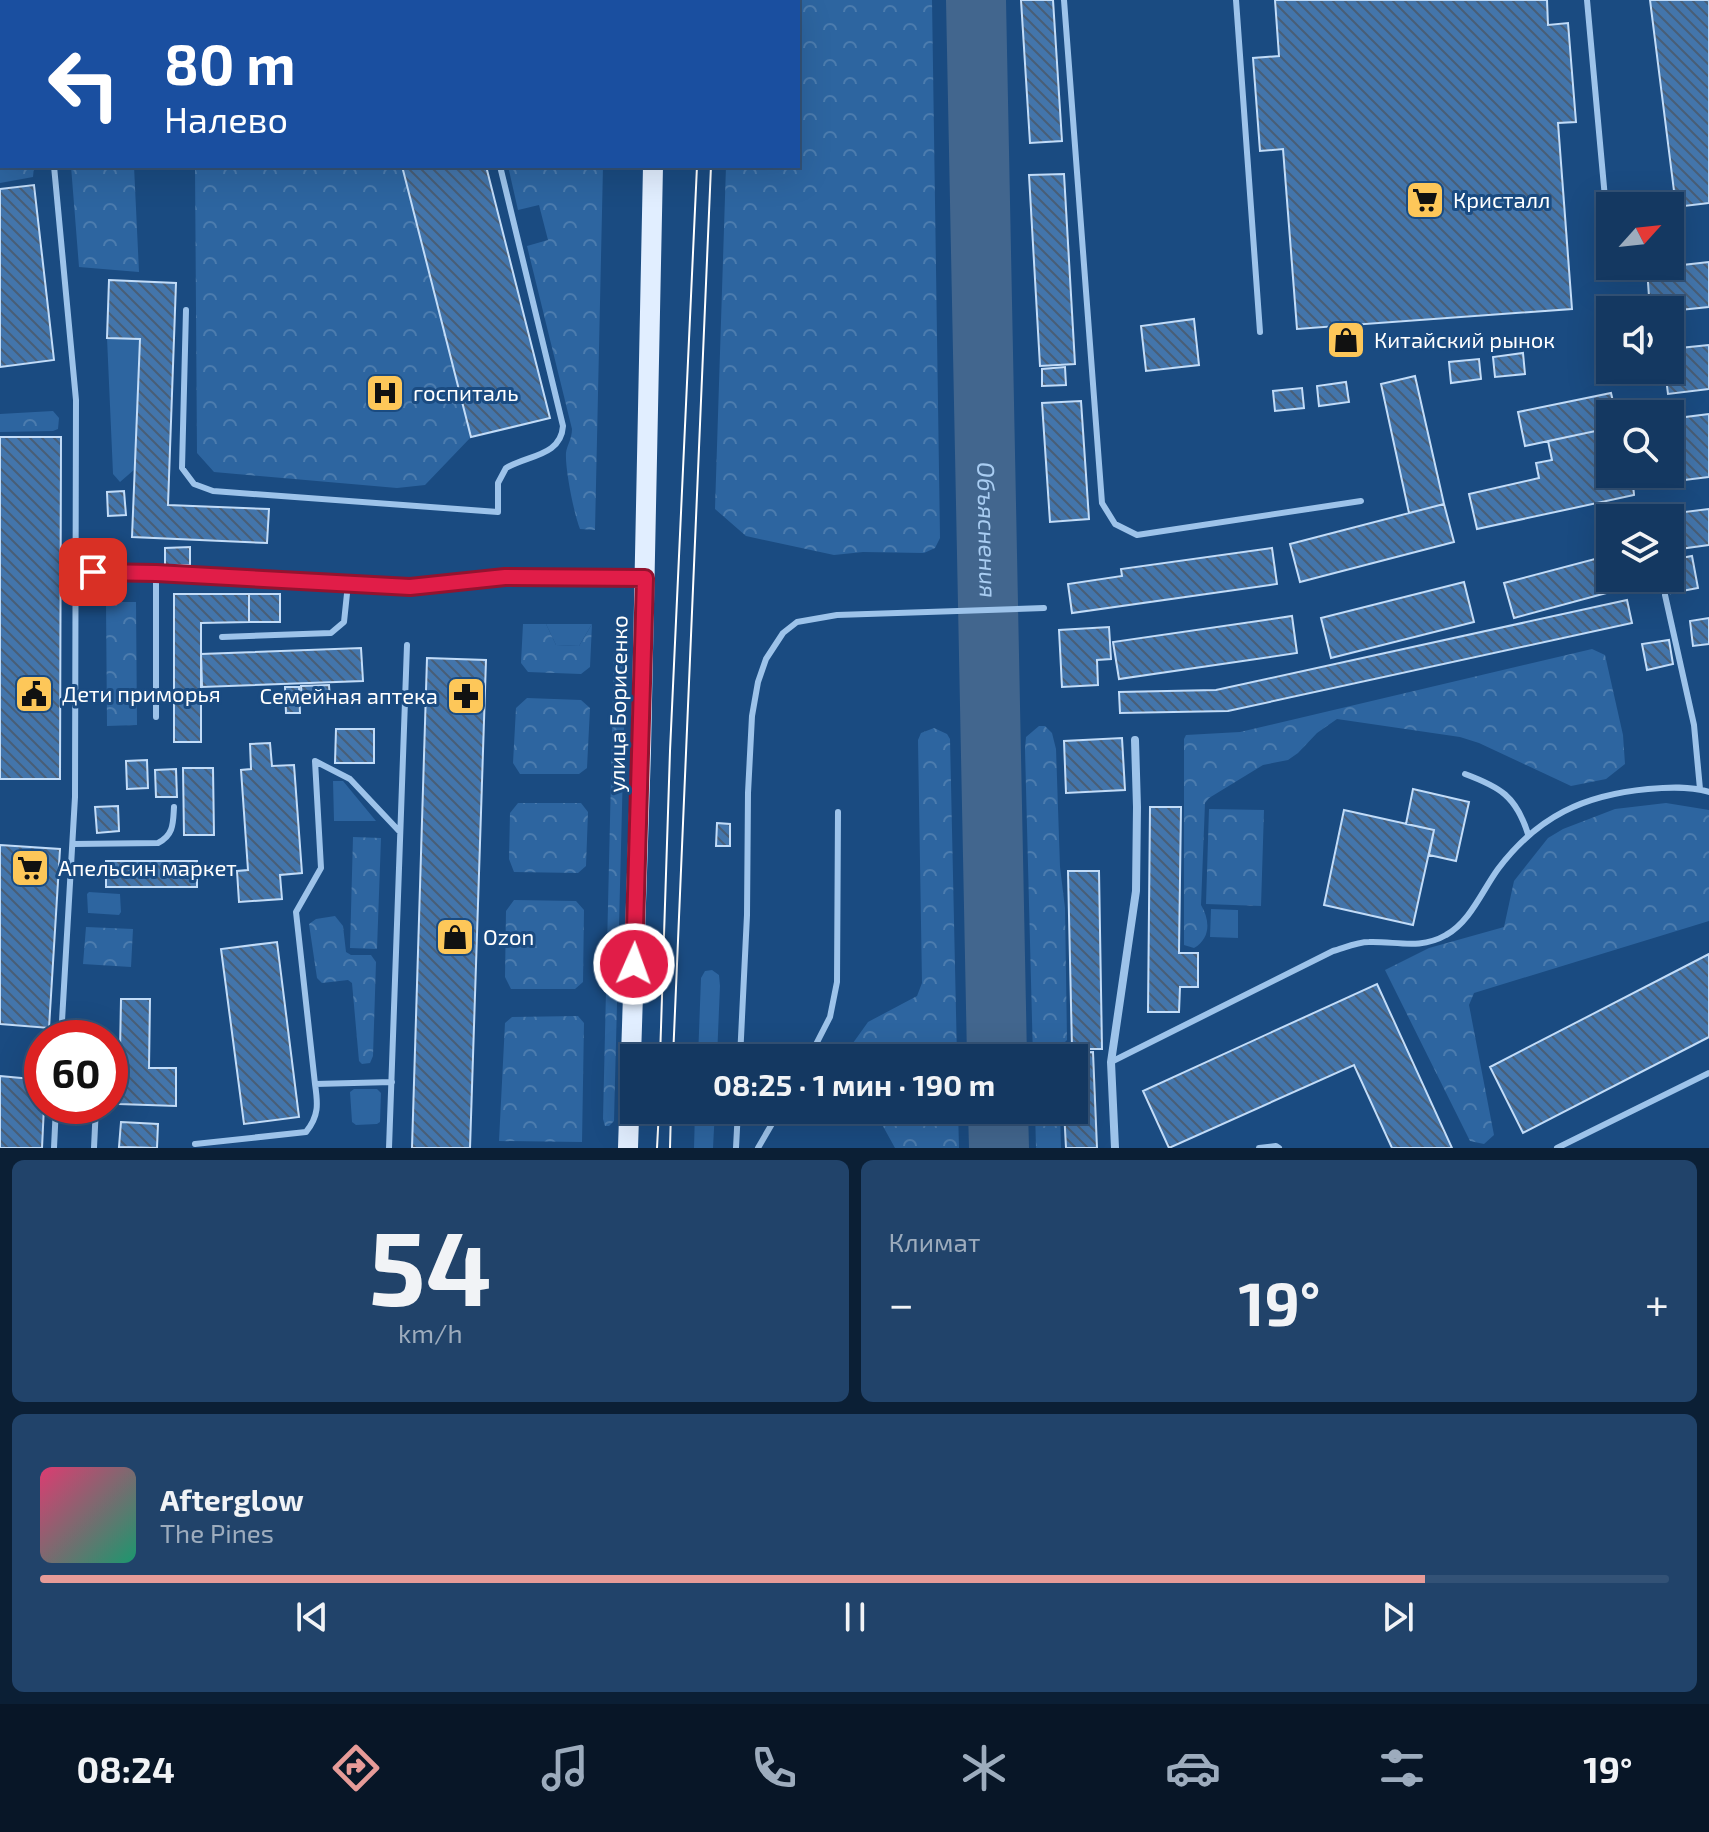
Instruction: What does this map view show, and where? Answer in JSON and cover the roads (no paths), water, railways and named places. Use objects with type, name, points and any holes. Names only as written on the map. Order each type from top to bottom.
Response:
[{"type":"main road","name":"улица Борисенко","points":[[628,1148],[645,578],[653,168]]},
{"type":"street","points":[[1115,1148],[1111,1062],[1136,891],[1135,740]]},
{"type":"lane","points":[[1064,0],[1102,503],[1115,524],[1137,535],[1361,501]]},
{"type":"lane","points":[[1236,0],[1260,332]]},
{"type":"lane","points":[[1587,0],[1604,192]]},
{"type":"lane","points":[[54,168],[76,400],[73,844],[62,1020]]},
{"type":"lane","points":[[186,310],[182,468],[194,484],[213,491],[498,512],[498,483],[506,468],[554,448],[562,438],[563,426],[500,168]]},
{"type":"lane","points":[[75,572],[156,573],[410,587],[505,577],[645,578]]},
{"type":"lane","points":[[156,573],[156,717]]},
{"type":"lane","points":[[222,637],[331,633],[344,622],[348,584]]},
{"type":"lane","points":[[1665,595],[1694,725],[1700,789]]},
{"type":"lane","points":[[741,1044],[750,741],[758,682],[766,659],[783,633],[797,622],[852,615],[1044,608]]},
{"type":"lane","points":[[389,1148],[407,645]]},
{"type":"lane","points":[[195,1144],[306,1132],[315,1120],[318,1105],[296,912],[321,868],[315,761],[350,779],[400,832]]},
{"type":"lane","points":[[1465,774],[1497,786],[1514,805],[1528,834]]},
{"type":"lane","points":[[1111,1062],[1333,951],[1366,942],[1416,946],[1442,938],[1459,927],[1499,868],[1528,834],[1562,810],[1615,792],[1668,787],[1709,792]]},
{"type":"lane","points":[[73,844],[158,843],[166,839],[173,828],[174,807]]},
{"type":"lane","points":[[816,1044],[830,1017],[837,982],[838,812]]},
{"type":"lane","points":[[1557,1148],[1709,1073]]},
{"type":"lane","points":[[315,1084],[392,1082]]},
{"type":"lane","points":[[54,1148],[55,1124]]},
{"type":"lane","points":[[94,1148],[95,1124]]},
{"type":"lane","points":[[736,1148],[737,1124]]},
{"type":"lane","points":[[758,1148],[772,1124]]},
{"type":"lane","points":[[1259,1148],[1279,1148]]},
{"type":"waterway","name":"Объяснения","points":[[976,0],[997,1044]]},
{"type":"waterway","name":"Объяснения","points":[[998,1124],[999,1148]]},
{"type":"tram line","points":[[660,1044],[670,751],[697,168]]},
{"type":"tram line","points":[[674,1044],[711,168]]},
{"type":"tram line","points":[[657,1148],[658,1124]]},
{"type":"tram line","points":[[670,1148],[671,1124]]},
{"type":"place","name":"Кристалл","points":[[1425,200]]},
{"type":"place","name":"Китайский рынок","points":[[1346,340]]},
{"type":"place","name":"госпиталь","points":[[385,393]]},
{"type":"place","name":"Дети приморья","points":[[34,694]]},
{"type":"place","name":"Семейная аптека","points":[[466,696]]},
{"type":"place","name":"Апельсин маркет","points":[[30,868]]},
{"type":"place","name":"Ozon","points":[[455,937]]}]
